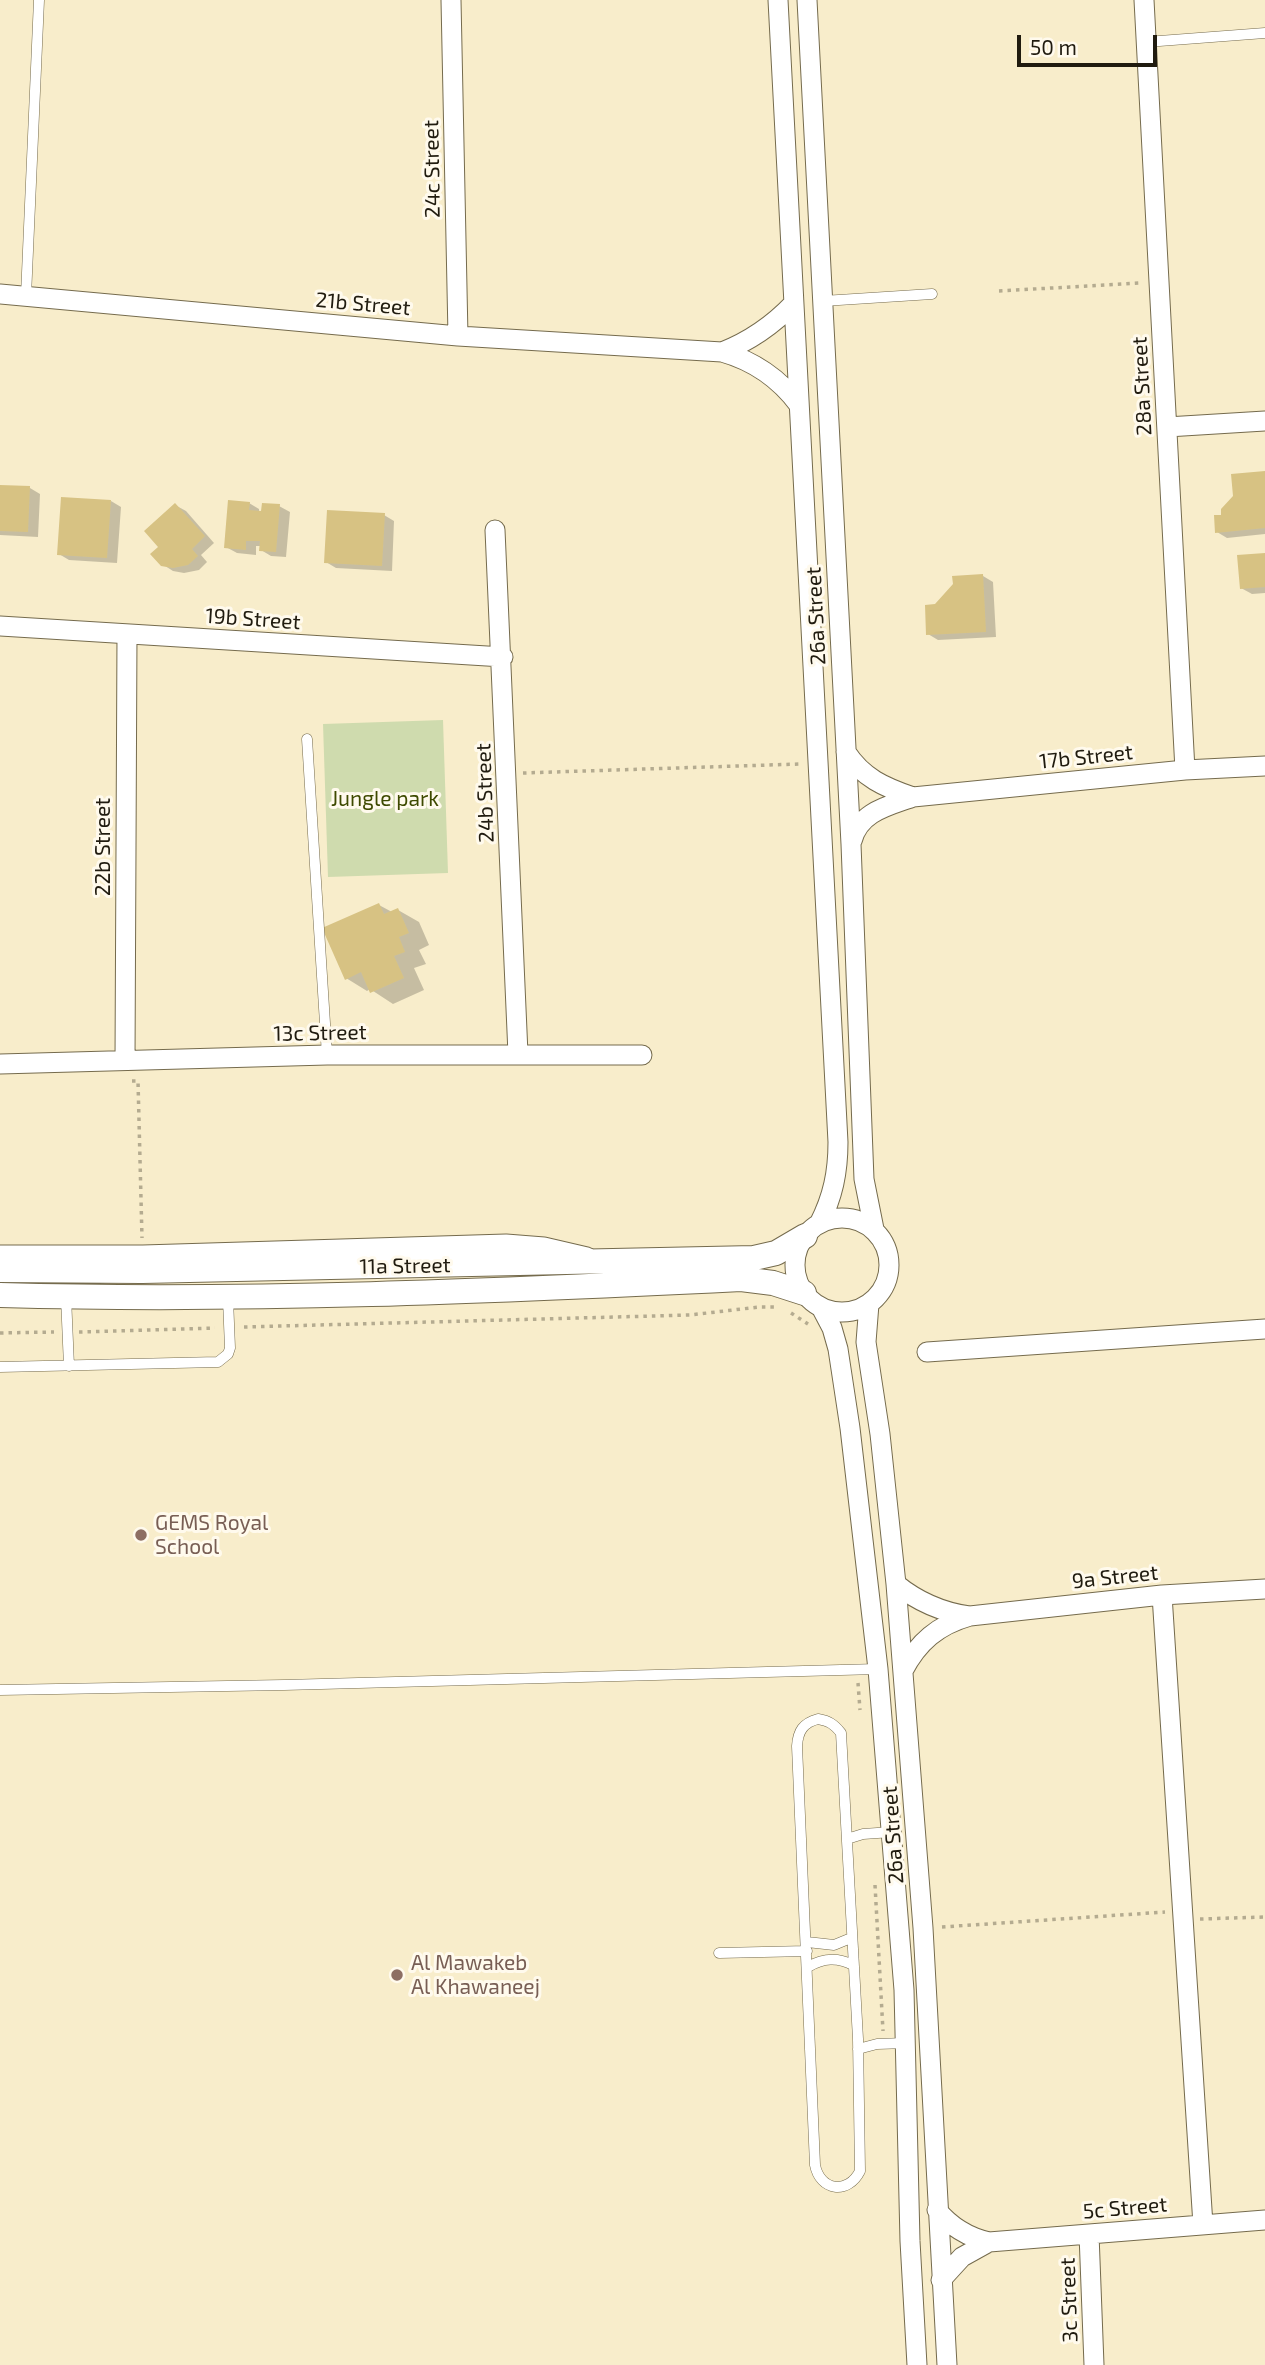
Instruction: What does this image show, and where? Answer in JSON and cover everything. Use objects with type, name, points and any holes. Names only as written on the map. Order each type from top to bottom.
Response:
[{"type":"street","name":"24c Street","points":[[451,0],[458,336]]},
{"type":"street","name":"26a Street","points":[[778,0],[838,1159],[832,1193],[812,1230]]},
{"type":"street","name":"26a Street","points":[[807,0],[851,844],[864,1179],[874,1229]]},
{"type":"street","name":"28a Street","points":[[1144,0],[1185,770]]},
{"type":"street","name":"21b Street","points":[[0,294],[458,336],[722,352],[737,356],[766,371],[799,405]]},
{"type":"street","name":"21b Street","points":[[722,352],[753,337],[793,304]]},
{"type":"street","points":[[1167,427],[1265,421]]},
{"type":"street","name":"24b Street","points":[[495,530],[518,1054]]},
{"type":"street","name":"19b Street","points":[[0,626],[502,657]]},
{"type":"street","name":"22b Street","points":[[125,1060],[127,634]]},
{"type":"street","name":"17b Street","points":[[846,751],[860,771],[870,779],[913,797]]},
{"type":"street","name":"17b Street","points":[[851,844],[864,818],[913,797],[1185,770],[1265,766]]},
{"type":"street","name":"13c Street","points":[[0,1065],[327,1055],[642,1055]]},
{"type":"street","points":[[830,1219],[853,1219],[874,1229],[887,1250],[889,1274],[885,1285],[869,1304],[846,1312],[804,1304],[795,1258],[798,1246],[812,1230],[830,1219]]},
{"type":"street","name":"11a Street","points":[[0,1270],[477,1265],[754,1258],[776,1253],[812,1230]]},
{"type":"street","points":[[0,1255],[143,1255],[506,1244],[553,1248],[598,1260]]},
{"type":"street","name":"11a Street","points":[[0,1295],[228,1296],[496,1290],[741,1279],[773,1283],[804,1304]]},
{"type":"street","name":"26a Street","points":[[804,1304],[832,1328],[838,1349],[850,1428],[878,1669],[906,2043],[909,2203],[917,2365]]},
{"type":"street","name":"26a Street","points":[[869,1304],[866,1342],[880,1434],[896,1584],[923,1928],[947,2365]]},
{"type":"street","points":[[927,1352],[1265,1329]]},
{"type":"street","name":"9a Street","points":[[896,1584],[938,1609],[970,1616]]},
{"type":"street","name":"9a Street","points":[[903,1671],[911,1655],[937,1630],[970,1616],[1162,1595],[1265,1589]]},
{"type":"street","points":[[1162,1595],[1203,2225]]},
{"type":"street","name":"5c Street","points":[[937,2210],[945,2220],[965,2234],[989,2242],[1265,2220]]},
{"type":"street","name":"3c Street","points":[[1089,2234],[1094,2365]]},
{"type":"street","name":"5c Street","points":[[941,2280],[962,2257],[989,2242]]},
{"type":"lane","points":[[26,296],[39,0]]},
{"type":"lane","points":[[1146,41],[1265,33]]},
{"type":"lane","points":[[823,301],[932,294]]},
{"type":"lane","points":[[307,739],[327,1055]]},
{"type":"lane","points":[[0,1367],[218,1362],[228,1354],[228,1296]]},
{"type":"lane","points":[[66,1297],[69,1366]]},
{"type":"lane","points":[[0,1690],[878,1669]]},
{"type":"lane","points":[[818,1719],[827,1720],[841,1733],[851,1938],[858,2044],[860,2171],[856,2180],[839,2188],[830,2187],[817,2175],[815,2165],[797,1736],[809,1721],[818,1719]]},
{"type":"lane","points":[[846,1834],[892,1832]]},
{"type":"lane","points":[[719,1953],[834,1945],[851,1938]]},
{"type":"lane","points":[[808,1968],[816,1962],[835,1959],[853,1965]]},
{"type":"lane","points":[[858,2044],[906,2043]]},
{"type":"path","points":[[999,291],[1159,282]]},
{"type":"path","points":[[507,773],[819,763]]},
{"type":"path","points":[[125,1060],[125,1081],[138,1081],[143,1255]]},
{"type":"path","points":[[123,1296],[125,1331]]},
{"type":"path","points":[[804,1304],[809,1326]]},
{"type":"path","points":[[0,1333],[690,1315],[759,1307],[777,1308]]},
{"type":"path","points":[[857,1670],[860,1711]]},
{"type":"path","points":[[874,1873],[880,2043]]},
{"type":"path","points":[[923,1928],[1182,1911],[1196,1911],[1197,1919],[1265,1917]]},
{"type":"green space","name":"Jungle park","points":[[443,720],[448,873],[328,877],[323,724]]},
{"type":"building","points":[[1265,471],[1265,528],[1215,533],[1214,515],[1221,515],[1221,509],[1233,496],[1231,474]]},
{"type":"building","points":[[0,485],[30,486],[28,532],[0,531]]},
{"type":"building","points":[[61,497],[111,500],[107,558],[57,555]]},
{"type":"building","points":[[228,500],[250,502],[249,510],[261,511],[262,503],[280,504],[276,552],[259,551],[260,541],[246,541],[246,550],[224,548]]},
{"type":"building","points":[[175,503],[205,536],[192,549],[198,556],[188,565],[173,568],[161,566],[150,554],[158,547],[144,531]]},
{"type":"building","points":[[327,510],[385,513],[382,566],[324,563]]},
{"type":"building","points":[[1265,553],[1265,587],[1240,589],[1237,555]]},
{"type":"building","points":[[983,574],[986,632],[926,635],[925,605],[935,604],[953,584],[952,576]]},
{"type":"building","points":[[379,903],[384,914],[398,908],[409,933],[399,937],[405,952],[394,956],[404,978],[370,993],[361,972],[345,980],[322,928]]},
{"type":"place","name":"GEMS Royal School","points":[[141,1535]]},
{"type":"place","name":"Al Mawakeb Al Khawaneej","points":[[397,1975]]}]
